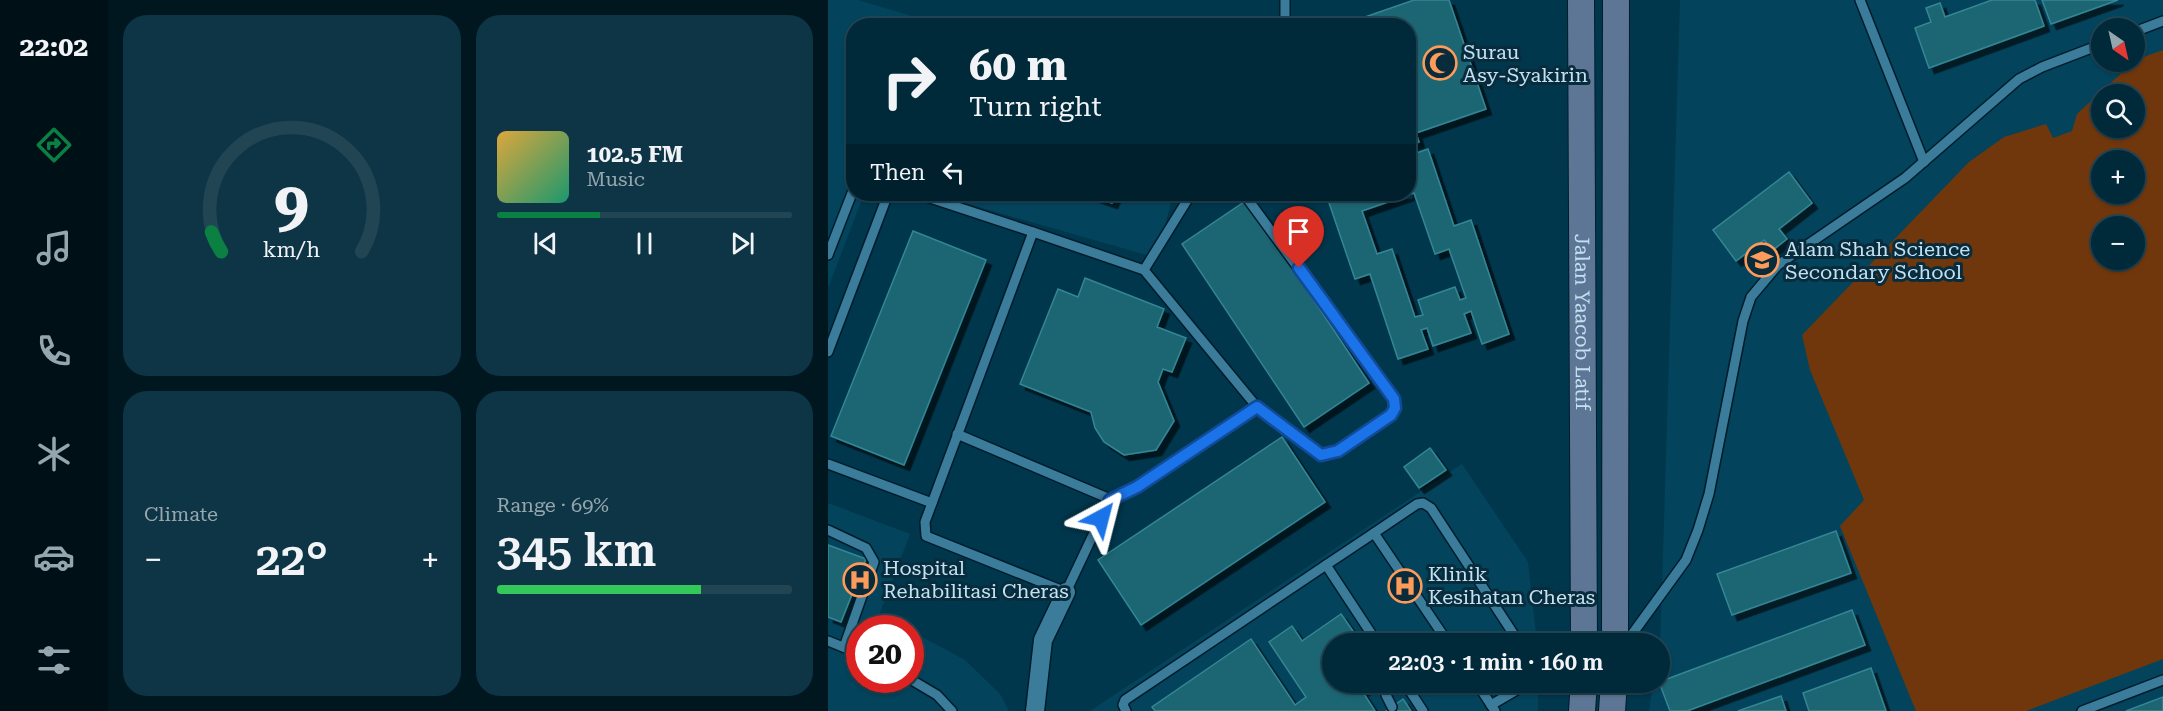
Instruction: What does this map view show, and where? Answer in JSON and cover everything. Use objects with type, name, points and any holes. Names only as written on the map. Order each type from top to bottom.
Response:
[{"type":"main road","name":"Jalan Yaacob Latif","points":[[1581,0],[1584,633]]},
{"type":"main road","name":"Jalan Yaacob Latif","points":[[1615,633],[1616,0]]},
{"type":"main road","points":[[1582,711],[1583,693]]},
{"type":"main road","points":[[1612,711],[1613,693]]},
{"type":"street","points":[[1035,711],[1042,640],[1066,592]]},
{"type":"lane","points":[[1285,18],[1286,0]]},
{"type":"lane","points":[[1860,0],[1924,162]]},
{"type":"lane","points":[[2145,28],[2163,21]]},
{"type":"lane","points":[[1633,633],[1686,560],[1698,530],[1709,494],[1743,321],[1751,297],[1778,265],[1924,162],[2019,79],[2042,67],[2091,48]]},
{"type":"lane","points":[[828,255],[849,201]]},
{"type":"lane","points":[[828,352],[885,201]]},
{"type":"lane","points":[[939,201],[1144,270],[1257,407],[1321,455],[1338,451],[1391,415],[1395,408],[1394,399],[1249,201]]},
{"type":"lane","points":[[1144,270],[1187,201]]},
{"type":"lane","points":[[1033,232],[925,522],[926,536],[1066,592],[1110,500],[1137,487],[1257,407]]},
{"type":"lane","points":[[957,434],[1110,500]]},
{"type":"lane","points":[[828,464],[932,503]]},
{"type":"lane","points":[[1126,711],[1123,705],[1125,700],[1417,504],[1423,503],[1431,507],[1513,633]]},
{"type":"lane","points":[[828,530],[866,548],[874,562],[844,647],[828,641]]},
{"type":"lane","points":[[1374,533],[1442,633]]},
{"type":"lane","points":[[1326,565],[1371,633]]},
{"type":"lane","points":[[2085,710],[2163,680]]},
{"type":"lane","points":[[924,687],[937,695],[952,711]]},
{"type":"lane","points":[[1387,693],[1392,707]]},
{"type":"lane","points":[[1411,693],[1423,711]]},
{"type":"lane","points":[[1483,693],[1493,708],[1511,693]]},
{"type":"shaded area","points":[[828,0],[858,0],[918,18],[846,18],[846,201],[861,201],[828,288]]},
{"type":"shaded area","points":[[1680,0],[2163,0],[2163,711],[1649,711],[1652,693],[1670,693],[1670,633],[1661,633]]},
{"type":"shaded area","points":[[2163,50],[2163,659],[2026,711],[1916,711],[1840,526],[1864,500],[1810,370],[1802,335],[1969,162],[2004,137],[2046,124],[2053,138],[2072,131],[2077,114],[2091,101],[2091,138],[2145,138],[2145,84],[2109,84],[2123,72],[2145,72],[2145,56]]},
{"type":"shaded area","points":[[958,201],[1171,201],[1157,258]]},
{"type":"shaded area","name":"Klinik Kesihatan Cheras","points":[[1462,464],[1528,562],[1536,633],[1322,633],[1322,693],[1538,693],[1538,711],[1090,711]]},
{"type":"shaded area","name":"Hospital Rehabilitasi Cheras","points":[[828,503],[910,534],[879,615],[846,615],[846,693],[924,693],[924,638],[965,660],[1000,694],[1009,711],[828,711]]},
{"type":"building","name":"Surau Asy-Syakirin","points":[[1414,0],[1449,0],[1486,109],[1416,133],[1416,18],[1362,18]]},
{"type":"building","points":[[1992,0],[2035,0],[2044,26],[1929,68],[1915,28],[1931,22],[1926,8],[1940,3],[1945,17]]},
{"type":"building","points":[[2042,0],[2118,0],[2051,24]]},
{"type":"building","points":[[1428,149],[1454,226],[1471,220],[1509,334],[1482,344],[1471,311],[1464,314],[1471,333],[1433,346],[1427,328],[1421,330],[1428,349],[1398,359],[1370,274],[1355,279],[1328,201],[1391,201],[1362,211],[1377,254],[1392,249],[1415,317],[1423,315],[1418,300],[1455,287],[1460,300],[1466,298],[1449,249],[1435,254],[1416,199],[1416,153]]},
{"type":"building","points":[[1789,172],[1812,203],[1779,229],[1787,239],[1773,250],[1764,240],[1736,261],[1713,230]]},
{"type":"building","points":[[1248,201],[1369,383],[1304,427],[1182,244]]},
{"type":"building","points":[[913,231],[986,260],[904,465],[831,436]]},
{"type":"building","points":[[1085,278],[1164,309],[1157,327],[1186,338],[1172,372],[1163,369],[1158,382],[1174,421],[1156,450],[1124,455],[1104,442],[1095,428],[1091,412],[1020,384],[1058,289],[1078,297]]},
{"type":"building","points":[[1282,437],[1325,502],[1141,625],[1098,560]]},
{"type":"building","points":[[1430,448],[1446,470],[1419,488],[1404,467]]},
{"type":"building","points":[[1836,531],[1851,573],[1732,615],[1717,574]]},
{"type":"building","points":[[828,545],[866,559],[841,622],[828,617]]},
{"type":"building","points":[[1852,610],[1865,645],[1687,711],[1670,711],[1663,693],[1670,693],[1670,678]]},
{"type":"building","points":[[1341,614],[1354,633],[1322,633],[1322,693],[1363,693],[1375,711],[1155,711],[1152,707],[1251,639],[1295,705],[1306,697],[1269,642],[1292,626],[1302,641]]},
{"type":"building","points":[[1871,668],[1886,711],[1809,711],[1803,693]]},
{"type":"building","points":[[1781,696],[1786,711],[1738,711]]},
{"type":"building","points":[[2163,697],[2163,711],[2126,711]]},
{"type":"building","points":[[1403,699],[1411,711],[1386,711],[1392,707]]},
{"type":"place","name":"Surau Asy-Syakirin","points":[[1440,63]]},
{"type":"place","name":"Alam Shah Science Secondary School","points":[[1762,260]]},
{"type":"place","name":"Hospital Rehabilitasi Cheras","points":[[860,580]]},
{"type":"place","name":"Klinik Kesihatan Cheras","points":[[1405,586]]},
{"type":"route","points":[[1101,518],[1110,500],[1137,487],[1257,407],[1321,455],[1329,455],[1338,451],[1391,415],[1395,408],[1394,399],[1299,268]]}]
